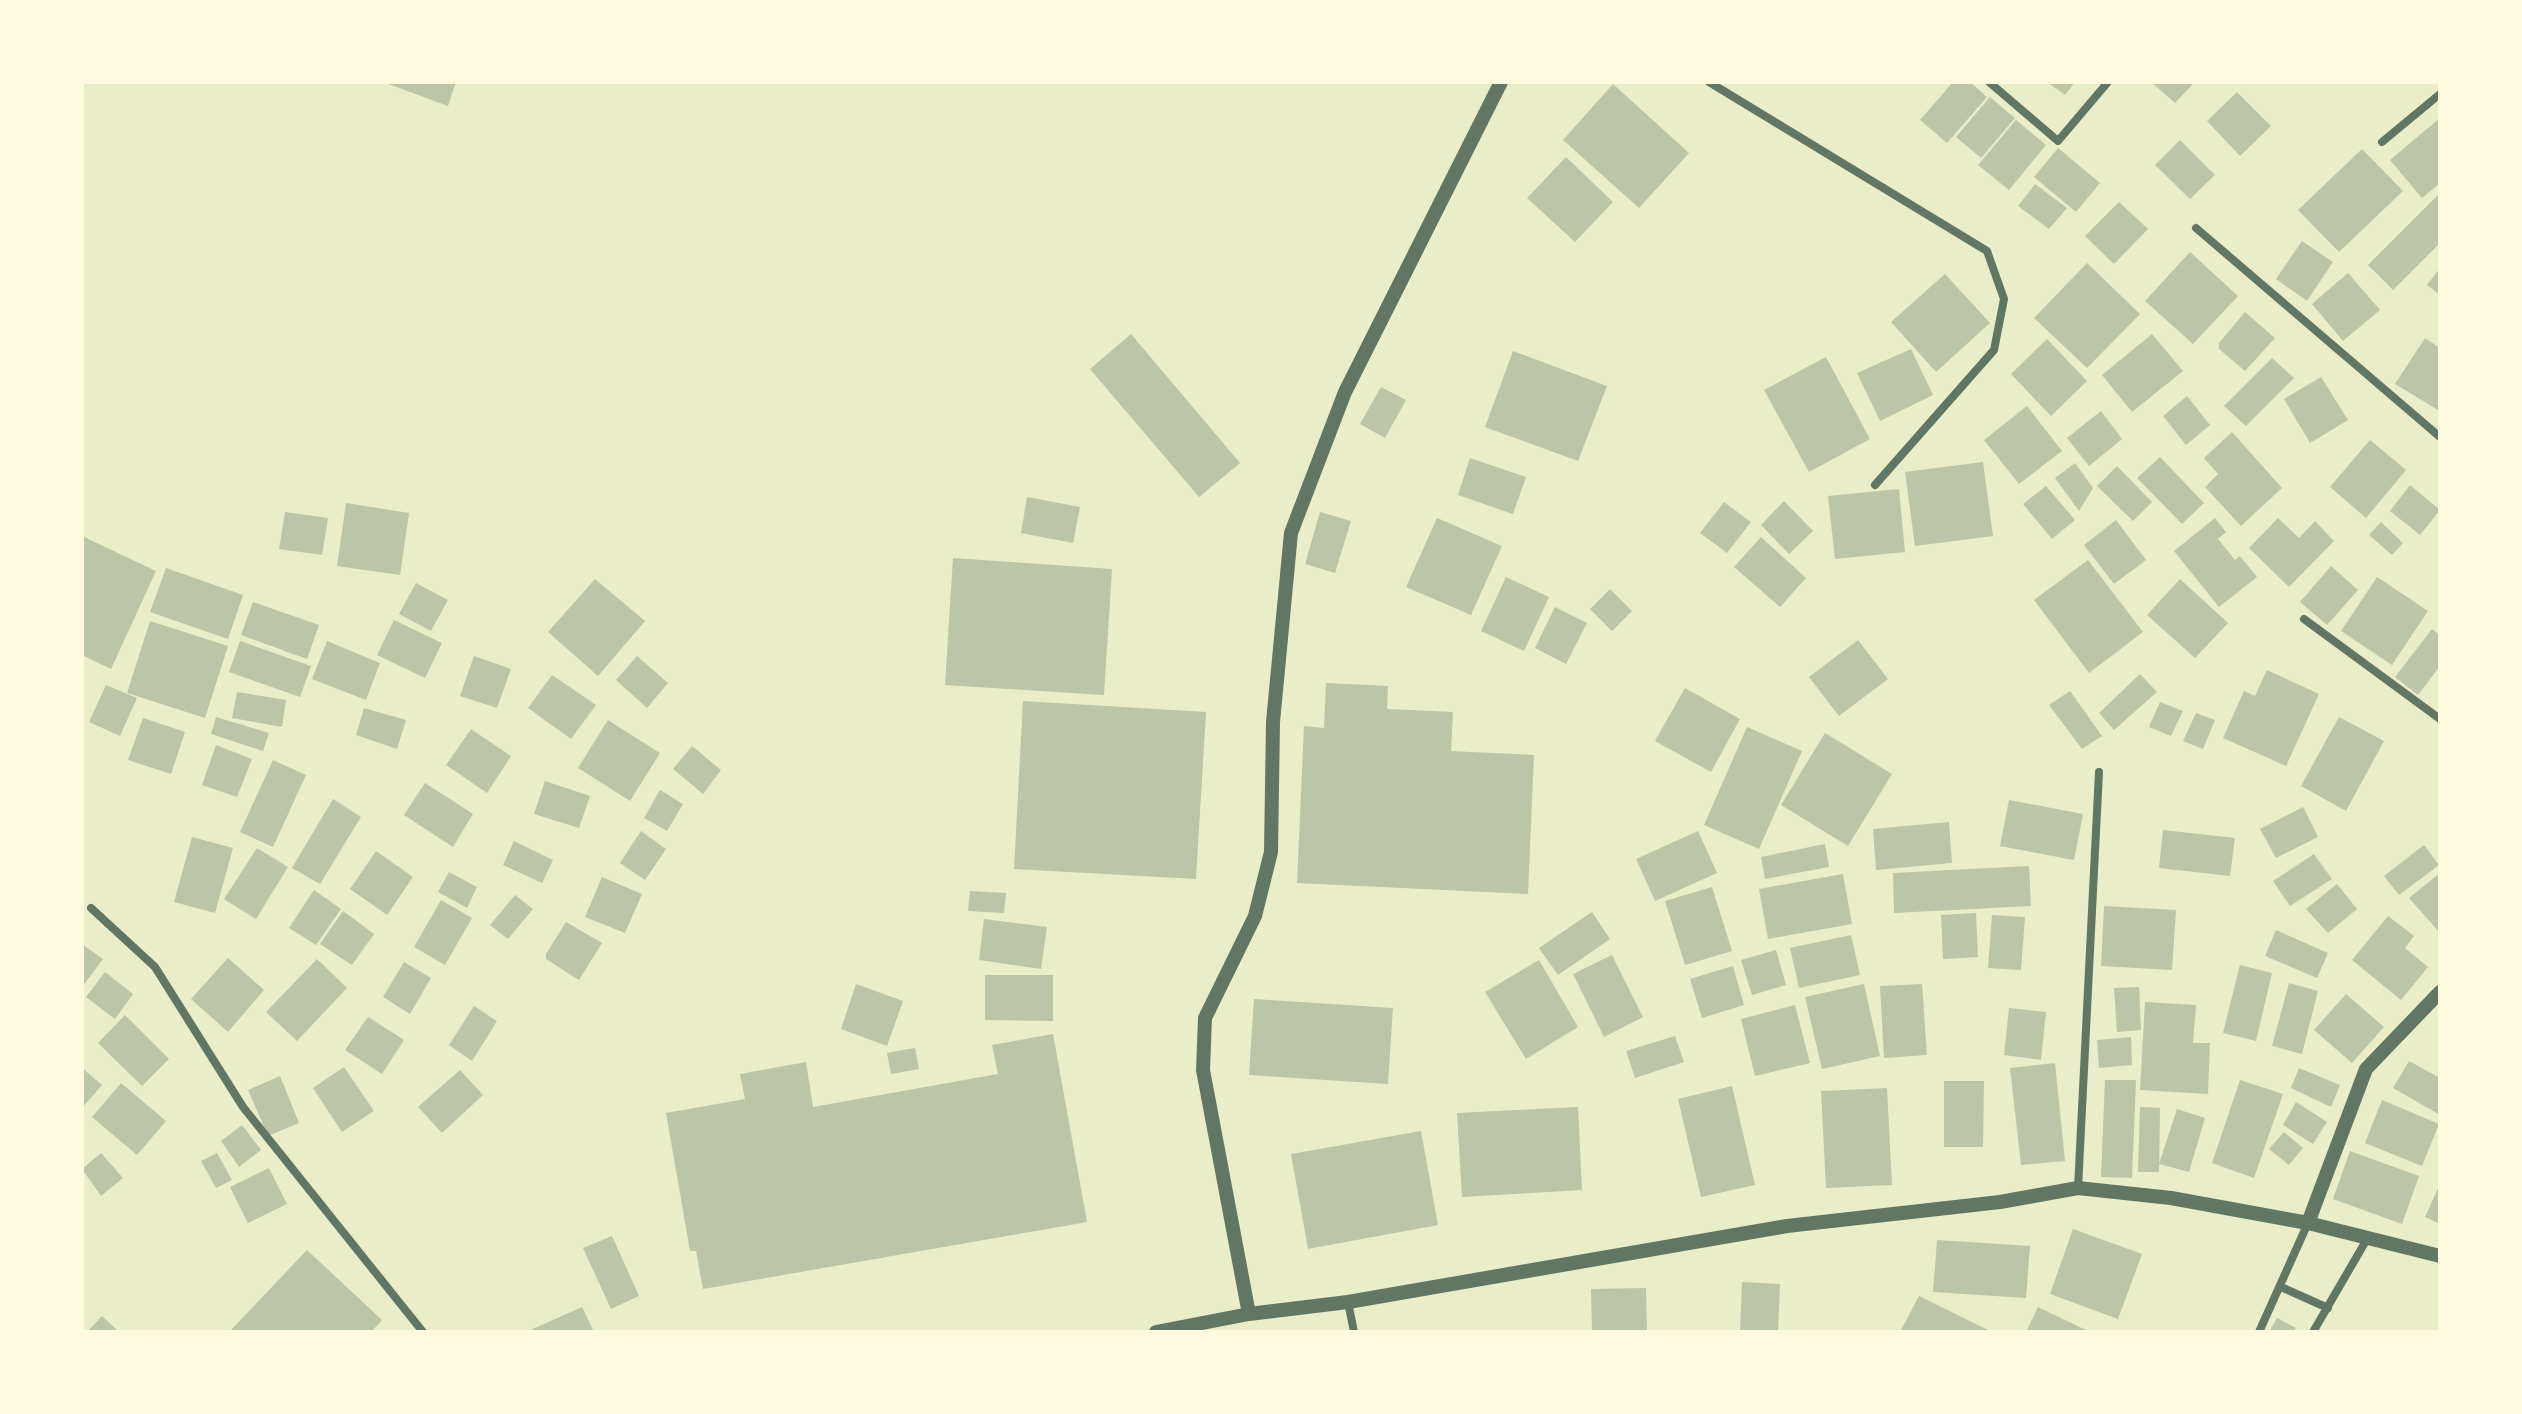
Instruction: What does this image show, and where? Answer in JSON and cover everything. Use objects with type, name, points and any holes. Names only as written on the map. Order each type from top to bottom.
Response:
[{"type":"street","points":[[1249,1314],[1203,1070],[1205,1018],[1255,916],[1271,852],[1273,722],[1291,533],[1345,392],[1501,82]]},
{"type":"street","points":[[1709,82],[1987,251],[2004,299],[1994,350],[1875,485]]},
{"type":"street","points":[[1989,82],[2058,141],[2108,82]]},
{"type":"street","points":[[2382,142],[2440,94]]},
{"type":"street","points":[[2196,228],[2440,437]]},
{"type":"street","points":[[2304,619],[2440,719]]},
{"type":"street","points":[[2078,1188],[2099,772]]},
{"type":"street","points":[[91,908],[155,967],[243,1107],[423,1332]]},
{"type":"street","points":[[2259,1332],[2308,1223],[2366,1069],[2440,992]]},
{"type":"street","points":[[1156,1332],[1787,1226],[2000,1202],[2078,1188],[2171,1198],[2308,1223],[2440,1256]]},
{"type":"street","points":[[2313,1332],[2367,1239]]},
{"type":"street","points":[[2281,1287],[2328,1308]]},
{"type":"street","points":[[1348,1302],[1354,1332]]},
{"type":"building","points":[[383,82],[456,82],[448,106]]},
{"type":"building","points":[[1953,82],[1970,82],[1987,97],[1947,143],[1920,120]]},
{"type":"building","points":[[2047,82],[2075,82],[2065,95]]},
{"type":"building","points":[[2151,82],[2195,82],[2175,103]]},
{"type":"building","points":[[1613,84],[1689,153],[1639,208],[1563,140]]},
{"type":"building","points":[[2237,92],[2271,126],[2240,156],[2207,121]]},
{"type":"building","points":[[1990,97],[2015,118],[1981,158],[1956,137]]},
{"type":"building","points":[[2440,118],[2440,183],[2422,198],[2390,160]]},
{"type":"building","points":[[2016,120],[2046,145],[2009,190],[1978,165]]},
{"type":"building","points":[[2180,140],[2215,175],[2190,199],[2155,165]]},
{"type":"building","points":[[2058,148],[2100,183],[2076,212],[2034,177]]},
{"type":"building","points":[[2362,149],[2403,191],[2339,252],[2298,210]]},
{"type":"building","points":[[1566,157],[1613,202],[1575,242],[1527,198]]},
{"type":"building","points":[[2035,184],[2067,208],[2049,229],[2018,206]]},
{"type":"building","points":[[2440,193],[2440,243],[2393,290],[2368,265]]},
{"type":"building","points":[[2119,202],[2148,229],[2114,264],[2085,236]]},
{"type":"building","points":[[2302,241],[2333,262],[2307,301],[2276,279]]},
{"type":"building","points":[[2190,252],[2238,296],[2193,344],[2145,301]]},
{"type":"building","points":[[2087,263],[2140,314],[2087,368],[2034,318]]},
{"type":"building","points":[[2440,268],[2440,295],[2427,285]]},
{"type":"building","points":[[2348,273],[2380,310],[2343,341],[2312,304]]},
{"type":"building","points":[[1945,274],[1990,323],[1936,372],[1891,322]]},
{"type":"building","points":[[2245,312],[2275,338],[2245,371],[2219,349],[2219,343]]},
{"type":"building","points":[[1131,334],[1240,463],[1199,497],[1090,369]]},
{"type":"building","points":[[2152,334],[2183,371],[2132,412],[2102,375]]},
{"type":"building","points":[[2425,338],[2440,348],[2438,410],[2395,384]]},
{"type":"building","points":[[2047,339],[2087,381],[2051,416],[2011,374]]},
{"type":"building","points":[[1911,349],[1933,395],[1880,421],[1857,373]]},
{"type":"building","points":[[1513,351],[1607,386],[1578,461],[1485,427]]},
{"type":"building","points":[[1826,357],[1870,439],[1809,472],[1764,390]]},
{"type":"building","points":[[2272,358],[2294,378],[2246,426],[2224,406]]},
{"type":"building","points":[[2321,377],[2348,420],[2310,443],[2284,399]]},
{"type":"building","points":[[1381,387],[1406,400],[1385,438],[1360,424]]},
{"type":"building","points":[[2187,396],[2210,425],[2186,445],[2163,416]]},
{"type":"building","points":[[2027,406],[2062,451],[2019,484],[1984,440]]},
{"type":"building","points":[[2101,411],[2122,439],[2089,466],[2067,438]]},
{"type":"building","points":[[2232,432],[2282,488],[2241,526],[2205,487],[2218,474],[2204,458]]},
{"type":"building","points":[[2370,440],[2406,470],[2366,518],[2330,487]]},
{"type":"building","points":[[2160,457],[2204,503],[2182,524],[2137,478]]},
{"type":"building","points":[[1470,458],[1526,477],[1513,514],[1458,495]]},
{"type":"building","points":[[1983,462],[1993,536],[1915,546],[1905,472]]},
{"type":"building","points":[[2075,463],[2093,488],[2079,511],[2055,478]]},
{"type":"building","points":[[2117,466],[2152,502],[2133,521],[2097,486]]},
{"type":"building","points":[[2410,485],[2440,510],[2420,535],[2390,511]]},
{"type":"building","points":[[2046,486],[2075,520],[2052,539],[2023,504]]},
{"type":"building","points":[[1899,489],[1905,552],[1835,559],[1828,496]]},
{"type":"building","points":[[1027,497],[1080,507],[1073,543],[1021,533]]},
{"type":"building","points":[[1784,501],[1813,531],[1789,554],[1761,525]]},
{"type":"building","points":[[1724,502],[1751,522],[1727,553],[1700,533]]},
{"type":"building","points":[[346,503],[409,513],[400,575],[337,566]]},
{"type":"building","points":[[285,512],[328,518],[322,555],[279,549]]},
{"type":"building","points":[[1320,512],[1351,521],[1335,573],[1305,564]]},
{"type":"building","points":[[1437,518],[1502,546],[1471,615],[1406,587]]},
{"type":"building","points":[[2215,518],[2226,532],[2218,539],[2235,560],[2240,556],[2257,577],[2219,607],[2174,551]]},
{"type":"building","points":[[2278,518],[2299,538],[2315,521],[2334,541],[2289,587],[2249,548]]},
{"type":"building","points":[[2116,520],[2146,560],[2114,584],[2084,545]]},
{"type":"building","points":[[2381,522],[2403,543],[2392,555],[2369,535]]},
{"type":"building","points":[[82,536],[156,571],[111,669],[82,655]]},
{"type":"building","points":[[1761,537],[1806,578],[1780,607],[1734,567]]},
{"type":"building","points":[[953,558],[1112,569],[1104,695],[945,685]]},
{"type":"building","points":[[2088,560],[2143,632],[2089,673],[2034,600]]},
{"type":"building","points":[[2331,566],[2358,590],[2327,625],[2300,602]]},
{"type":"building","points":[[166,568],[243,595],[228,639],[150,612]]},
{"type":"building","points":[[1506,577],[1549,597],[1524,651],[1481,631]]},
{"type":"building","points":[[2377,577],[2428,611],[2392,665],[2341,631]]},
{"type":"building","points":[[595,579],[645,621],[598,676],[548,632]]},
{"type":"building","points":[[2180,579],[2228,623],[2195,658],[2147,615]]},
{"type":"building","points":[[416,583],[448,600],[431,631],[399,614]]},
{"type":"building","points":[[1610,589],[1632,611],[1612,631],[1590,609]]},
{"type":"building","points":[[253,602],[319,625],[307,659],[241,635]]},
{"type":"building","points":[[1555,607],[1587,623],[1566,664],[1535,648]]},
{"type":"building","points":[[394,620],[442,643],[425,678],[377,655]]},
{"type":"building","points":[[150,621],[228,646],[205,718],[127,693]]},
{"type":"building","points":[[2432,629],[2440,635],[2440,666],[2418,695],[2395,677]]},
{"type":"building","points":[[1858,640],[1888,679],[1839,716],[1809,677]]},
{"type":"building","points":[[240,641],[311,666],[300,697],[229,672]]},
{"type":"building","points":[[327,641],[380,663],[366,700],[312,679]]},
{"type":"building","points":[[474,656],[511,669],[497,708],[460,696]]},
{"type":"building","points":[[637,656],[668,683],[647,708],[616,680]]},
{"type":"building","points":[[2267,670],[2319,694],[2286,766],[2223,738],[2244,691],[2255,696]]},
{"type":"building","points":[[2140,674],[2157,692],[2114,730],[2099,713]]},
{"type":"building","points":[[552,675],[596,705],[571,739],[528,708]]},
{"type":"building","points":[[1326,683],[1388,686],[1387,709],[1453,712],[1451,751],[1534,755],[1528,894],[1297,883],[1304,726],[1324,728]]},
{"type":"building","points":[[106,685],[137,698],[120,736],[89,722]]},
{"type":"building","points":[[1685,688],[1740,719],[1711,772],[1655,741]]},
{"type":"building","points":[[2070,691],[2102,736],[2082,749],[2049,705]]},
{"type":"building","points":[[237,692],[286,700],[282,727],[232,718]]},
{"type":"building","points":[[1023,701],[1206,712],[1196,879],[1014,869]]},
{"type":"building","points":[[2160,702],[2183,711],[2171,736],[2149,727]]},
{"type":"building","points":[[364,708],[406,720],[397,749],[356,735]]},
{"type":"building","points":[[2196,713],[2215,720],[2203,749],[2183,741]]},
{"type":"building","points":[[216,717],[269,733],[263,751],[211,734]]},
{"type":"building","points":[[2339,717],[2384,741],[2346,811],[2301,786]]},
{"type":"building","points":[[143,718],[185,732],[171,774],[128,760]]},
{"type":"building","points":[[608,720],[660,753],[630,801],[578,768]]},
{"type":"building","points":[[1747,727],[1802,751],[1759,849],[1704,825]]},
{"type":"building","points":[[471,729],[511,756],[487,793],[446,765]]},
{"type":"building","points":[[1825,733],[1892,774],[1848,846],[1781,805]]},
{"type":"building","points":[[216,745],[252,759],[237,797],[202,785]]},
{"type":"building","points":[[692,746],[721,770],[703,794],[673,769]]},
{"type":"building","points":[[273,760],[306,775],[273,847],[240,832]]},
{"type":"building","points":[[545,781],[590,796],[579,828],[534,814]]},
{"type":"building","points":[[425,783],[473,814],[453,847],[404,815]]},
{"type":"building","points":[[660,790],[683,804],[667,831],[644,818]]},
{"type":"building","points":[[333,799],[361,817],[320,884],[292,868]]},
{"type":"building","points":[[2009,800],[2083,814],[2074,860],[2000,846]]},
{"type":"building","points":[[2303,807],[2318,837],[2276,858],[2260,829]]},
{"type":"building","points":[[1949,822],[1952,863],[1876,870],[1873,829]]},
{"type":"building","points":[[2163,830],[2235,838],[2230,876],[2159,868]]},
{"type":"building","points":[[641,831],[666,849],[645,880],[620,863]]},
{"type":"building","points":[[1698,831],[1717,873],[1655,901],[1636,859]]},
{"type":"building","points":[[192,837],[233,848],[215,913],[174,902]]},
{"type":"building","points":[[514,841],[553,860],[542,883],[503,865]]},
{"type":"building","points":[[1825,844],[1829,867],[1765,879],[1761,857]]},
{"type":"building","points":[[2424,845],[2439,865],[2399,895],[2384,876]]},
{"type":"building","points":[[257,848],[288,867],[256,919],[224,899]]},
{"type":"building","points":[[376,851],[413,877],[387,915],[350,889]]},
{"type":"building","points":[[2314,854],[2332,879],[2290,906],[2273,881]]},
{"type":"building","points":[[2029,866],[2031,906],[1894,913],[1893,873]]},
{"type":"building","points":[[449,872],[477,887],[467,908],[438,892]]},
{"type":"building","points":[[2440,873],[2440,933],[2409,898]]},
{"type":"building","points":[[1843,874],[1852,924],[1768,939],[1759,889]]},
{"type":"building","points":[[602,877],[642,894],[625,933],[585,917]]},
{"type":"building","points":[[2337,884],[2357,909],[2328,933],[2306,909]]},
{"type":"building","points":[[1712,887],[1732,951],[1685,965],[1665,901]]},
{"type":"building","points":[[314,890],[341,909],[316,945],[289,928]]},
{"type":"building","points":[[970,891],[1006,893],[1004,913],[968,911]]},
{"type":"building","points":[[515,895],[533,909],[508,939],[490,925]]},
{"type":"building","points":[[441,900],[472,918],[445,965],[414,947]]},
{"type":"building","points":[[2104,906],[2176,910],[2172,970],[2101,966]]},
{"type":"building","points":[[343,911],[374,934],[352,965],[320,944]]},
{"type":"building","points":[[1592,912],[1610,939],[1558,975],[1539,948]]},
{"type":"building","points":[[1976,913],[1978,957],[1943,959],[1941,915]]},
{"type":"building","points":[[1992,915],[2025,917],[2021,970],[1988,968]]},
{"type":"building","points":[[2388,916],[2414,936],[2405,948],[2428,967],[2401,1000],[2352,960]]},
{"type":"building","points":[[984,919],[1047,927],[1041,969],[979,960]]},
{"type":"building","points":[[566,922],[602,943],[579,980],[546,959]]},
{"type":"building","points":[[2276,930],[2328,953],[2317,978],[2265,956]]},
{"type":"building","points":[[1851,935],[1860,975],[1799,988],[1790,948]]},
{"type":"building","points":[[82,944],[103,959],[82,987]]},
{"type":"building","points":[[1776,950],[1786,985],[1752,995],[1741,960]]},
{"type":"building","points":[[1612,955],[1643,1017],[1604,1037],[1573,974]]},
{"type":"building","points":[[228,958],[264,990],[228,1032],[191,999]]},
{"type":"building","points":[[317,959],[347,988],[297,1041],[266,1012]]},
{"type":"building","points":[[1539,960],[1578,1027],[1526,1059],[1485,992]]},
{"type":"building","points":[[404,962],[431,978],[410,1014],[383,997]]},
{"type":"building","points":[[2240,965],[2272,973],[2256,1041],[2223,1033]]},
{"type":"building","points":[[1733,966],[1744,1005],[1702,1018],[1690,979]]},
{"type":"building","points":[[105,972],[133,994],[115,1019],[86,997]]},
{"type":"building","points":[[985,975],[1053,975],[1053,1021],[985,1020]]},
{"type":"building","points":[[2289,983],[2318,991],[2302,1054],[2272,1046]]},
{"type":"building","points":[[856,984],[903,1001],[887,1046],[841,1029]]},
{"type":"building","points":[[1864,984],[1880,1056],[1822,1069],[1805,997]]},
{"type":"building","points":[[1922,984],[1927,1055],[1884,1058],[1880,986]]},
{"type":"building","points":[[2139,987],[2141,1030],[2117,1032],[2114,988]]},
{"type":"building","points":[[2346,994],[2384,1027],[2352,1063],[2314,1030]]},
{"type":"building","points":[[1254,999],[1393,1008],[1388,1084],[1249,1075]]},
{"type":"building","points":[[2145,1002],[2196,1005],[2193,1043],[2210,1043],[2208,1094],[2140,1090]]},
{"type":"building","points":[[1795,1005],[1810,1063],[1755,1076],[1741,1019]]},
{"type":"building","points":[[474,1006],[497,1021],[472,1061],[449,1045]]},
{"type":"building","points":[[2009,1008],[2046,1012],[2041,1060],[2004,1055]]},
{"type":"building","points":[[125,1015],[169,1059],[142,1086],[98,1043]]},
{"type":"building","points":[[368,1017],[404,1040],[382,1074],[345,1050]]},
{"type":"building","points":[[1053,1034],[1087,1222],[703,1289],[696,1251],[690,1251],[666,1113],[745,1099],[740,1074],[806,1062],[813,1107],[998,1074],[992,1045]]},
{"type":"building","points":[[1675,1036],[1684,1062],[1635,1078],[1626,1051]]},
{"type":"building","points":[[2131,1037],[2132,1065],[2099,1068],[2097,1040]]},
{"type":"building","points":[[915,1048],[919,1069],[891,1074],[887,1053]]},
{"type":"building","points":[[2409,1061],[2440,1078],[2440,1115],[2393,1088]]},
{"type":"building","points":[[2055,1063],[2065,1161],[2021,1165],[2010,1068]]},
{"type":"building","points":[[344,1067],[374,1111],[342,1132],[313,1088]]},
{"type":"building","points":[[82,1068],[102,1085],[82,1108]]},
{"type":"building","points":[[2299,1068],[2340,1085],[2331,1107],[2291,1088]]},
{"type":"building","points":[[460,1070],[483,1095],[442,1133],[418,1107]]},
{"type":"building","points":[[280,1076],[299,1123],[268,1136],[248,1090]]},
{"type":"building","points":[[2105,1080],[2136,1080],[2132,1178],[2101,1177]]},
{"type":"building","points":[[2240,1080],[2283,1094],[2254,1178],[2212,1163]]},
{"type":"building","points":[[1944,1081],[1984,1081],[1983,1147],[1944,1147]]},
{"type":"building","points":[[121,1083],[166,1121],[137,1155],[92,1117]]},
{"type":"building","points":[[1732,1086],[1755,1185],[1701,1197],[1678,1099]]},
{"type":"building","points":[[1887,1088],[1892,1185],[1826,1188],[1821,1091]]},
{"type":"building","points":[[2382,1100],[2439,1124],[2422,1166],[2365,1143]]},
{"type":"building","points":[[2296,1102],[2327,1122],[2313,1144],[2283,1125]]},
{"type":"building","points":[[1578,1107],[1582,1190],[1462,1197],[1457,1113]]},
{"type":"building","points":[[2140,1107],[2160,1108],[2159,1172],[2138,1172]]},
{"type":"building","points":[[2177,1109],[2205,1118],[2189,1172],[2159,1164]]},
{"type":"building","points":[[242,1125],[261,1150],[239,1167],[221,1141]]},
{"type":"building","points":[[1421,1131],[1438,1225],[1308,1249],[1291,1154]]},
{"type":"building","points":[[2284,1132],[2303,1148],[2289,1165],[2269,1149]]},
{"type":"building","points":[[2350,1151],[2419,1176],[2402,1224],[2333,1199]]},
{"type":"building","points":[[101,1153],[123,1178],[101,1196],[82,1169]]},
{"type":"building","points":[[217,1153],[232,1180],[216,1188],[201,1161]]},
{"type":"building","points":[[269,1168],[287,1204],[248,1223],[230,1187]]},
{"type":"building","points":[[2440,1184],[2440,1224],[2425,1217]]},
{"type":"building","points":[[2073,1229],[2142,1254],[2118,1319],[2050,1294]]},
{"type":"building","points":[[612,1236],[639,1296],[611,1309],[583,1248]]},
{"type":"building","points":[[1937,1240],[2030,1246],[2026,1298],[1933,1292]]},
{"type":"building","points":[[307,1250],[382,1320],[371,1332],[233,1332],[231,1330]]},
{"type":"building","points":[[1742,1282],[1780,1284],[1778,1332],[1740,1332]]},
{"type":"building","points":[[1646,1288],[1647,1332],[1592,1332],[1591,1289]]},
{"type":"building","points":[[1919,1296],[1992,1332],[1900,1332]]},
{"type":"building","points":[[582,1307],[594,1332],[526,1332]]},
{"type":"building","points":[[2038,1307],[2090,1332],[2026,1332]]},
{"type":"building","points":[[102,1316],[119,1332],[87,1332]]},
{"type":"building","points":[[2277,1318],[2296,1328],[2293,1332],[2269,1332]]}]
